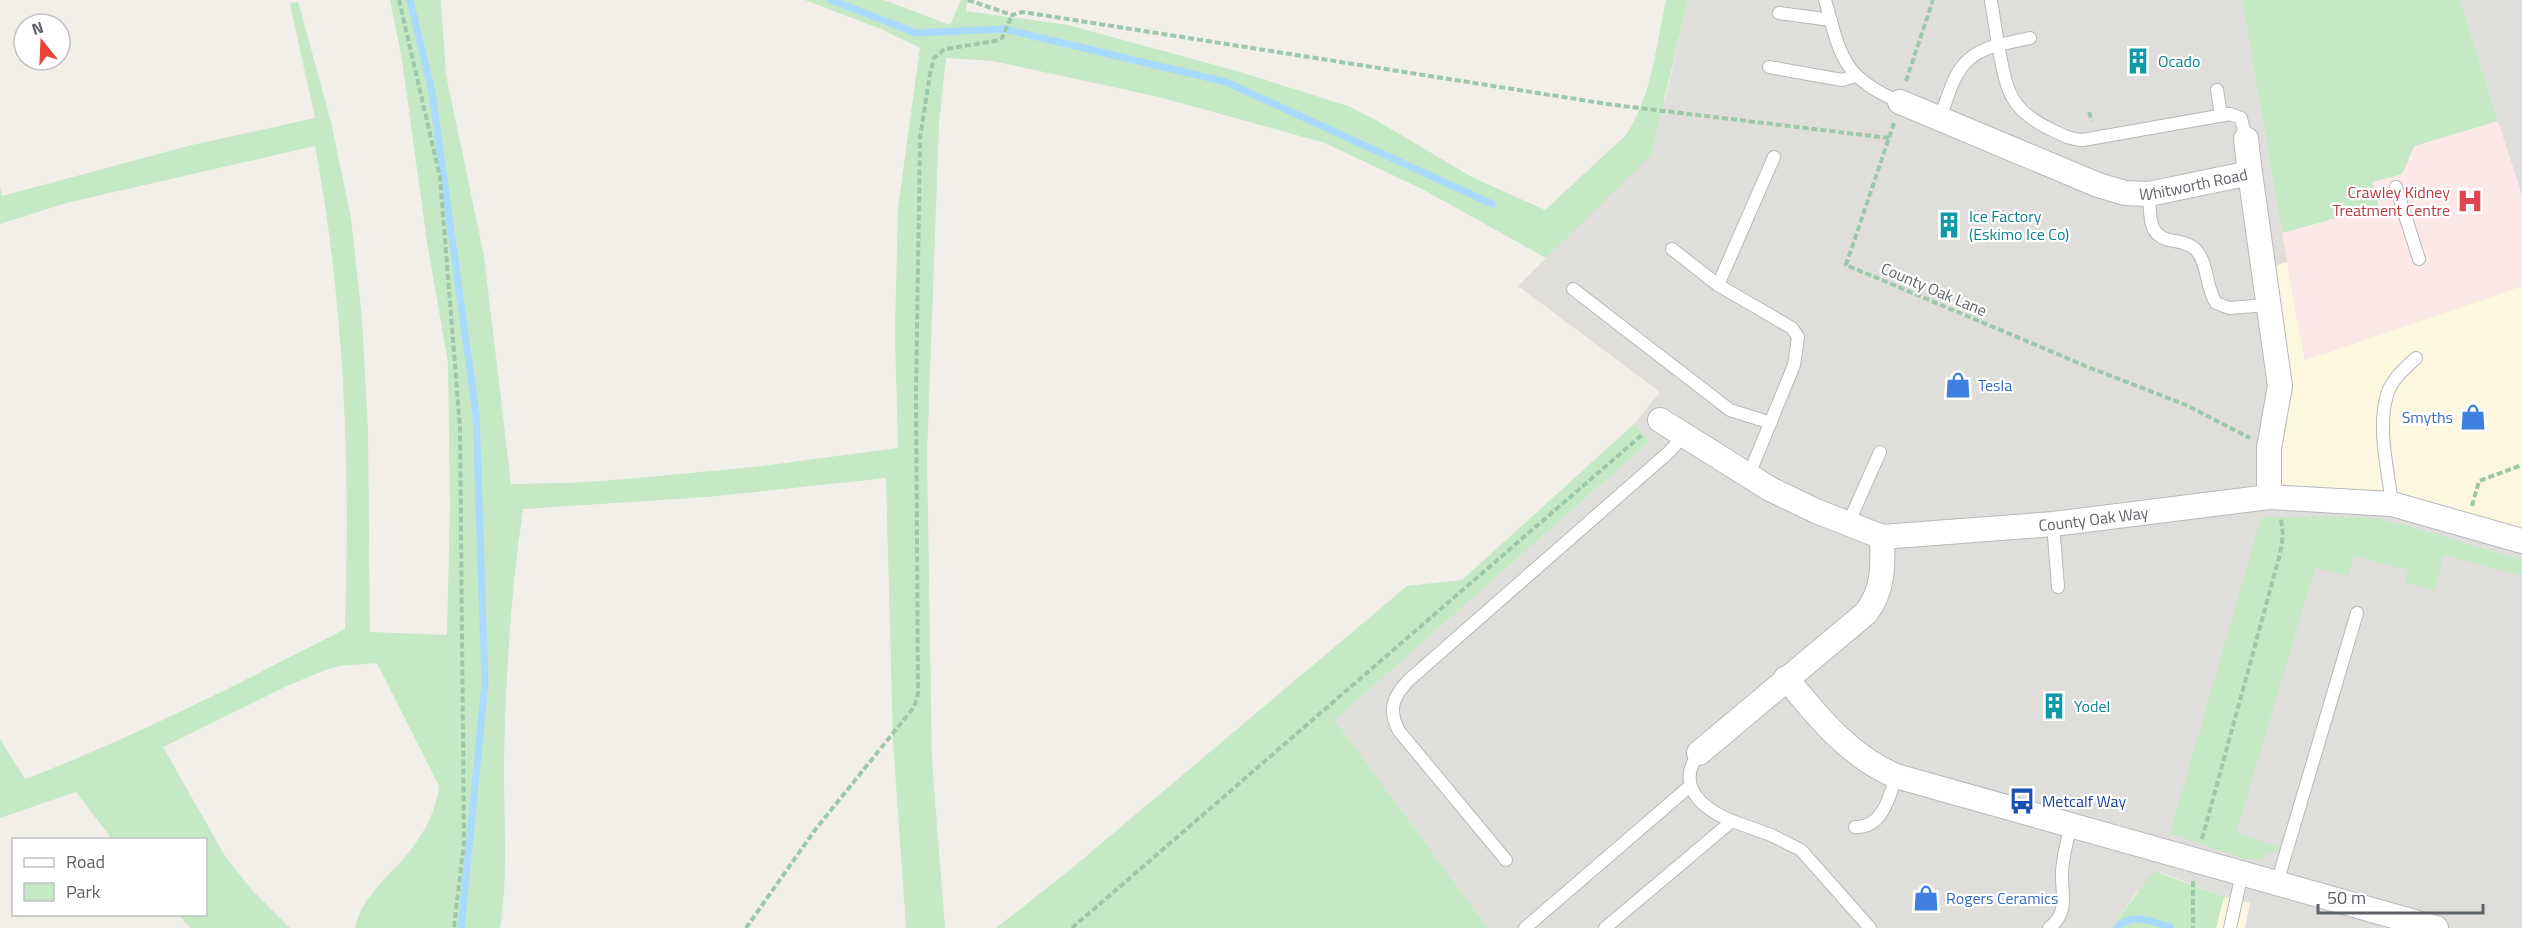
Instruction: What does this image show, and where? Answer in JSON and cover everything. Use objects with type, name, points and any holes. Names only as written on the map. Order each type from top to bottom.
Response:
[{"type":"street","name":"Whitworth Road","points":[[1900,102],[2098,185],[2125,193],[2149,194],[2250,173],[2280,386],[2269,448],[2269,497]]},
{"type":"street","points":[[2246,139],[2250,173]]},
{"type":"street","name":"County Oak Way","points":[[1660,420],[1748,477],[1795,502],[1882,537],[2053,524],[2269,497],[2392,504],[2522,541]]},
{"type":"street","points":[[1699,753],[1871,606],[1879,594],[1882,537]]},
{"type":"street","points":[[1786,678],[1828,726],[1859,755],[1872,765],[1896,776],[2436,928]]},
{"type":"lane","points":[[1826,0],[1841,54],[1855,76],[1875,91],[1900,102]]},
{"type":"lane","points":[[1991,0],[2008,88],[2020,110],[2036,123],[2072,139],[2083,140],[2235,114],[2241,118],[2246,139]]},
{"type":"lane","points":[[1779,13],[1831,20]]},
{"type":"lane","points":[[1940,118],[1961,66],[1977,52],[2030,38]]},
{"type":"lane","points":[[1769,67],[1842,80],[1855,76]]},
{"type":"lane","points":[[2217,90],[2221,115]]},
{"type":"lane","points":[[1718,285],[1774,157]]},
{"type":"lane","points":[[2397,187],[2419,259]]},
{"type":"lane","points":[[2149,194],[2151,222],[2156,235],[2185,243],[2196,250],[2216,303],[2229,308],[2269,305]]},
{"type":"lane","points":[[1672,249],[1718,285],[1788,326],[1797,334],[1796,357],[1748,477]]},
{"type":"lane","points":[[1573,290],[1730,410],[1771,423]]},
{"type":"lane","points":[[2392,504],[2383,433],[2387,394],[2401,372],[2416,358]]},
{"type":"lane","points":[[1506,860],[1399,731],[1393,717],[1394,698],[1410,679],[1670,452],[1684,435]]},
{"type":"lane","points":[[1848,524],[1880,452]]},
{"type":"lane","points":[[2053,524],[2058,587]]},
{"type":"lane","points":[[2277,883],[2357,613]]},
{"type":"lane","points":[[1699,753],[1690,766],[1690,786],[1706,806],[1731,821],[1771,835],[1801,850],[1869,928]]},
{"type":"lane","points":[[1855,827],[1865,827],[1879,816],[1888,802],[1896,776]]},
{"type":"lane","points":[[1525,928],[1690,786]]},
{"type":"lane","points":[[1605,928],[1731,821]]},
{"type":"lane","points":[[2049,928],[2061,916],[2063,909],[2062,871],[2071,825]]},
{"type":"lane","points":[[2230,928],[2242,873]]},
{"type":"path","points":[[399,0],[440,177],[460,427],[464,842],[454,928]]},
{"type":"path","points":[[968,0],[1012,15],[1023,12],[1614,105],[1889,138]]},
{"type":"path","name":"County Oak Lane","points":[[1933,0],[1846,265],[2088,367],[2186,405],[2269,448]]},
{"type":"path","points":[[746,928],[814,830],[914,707],[918,694],[916,381],[918,203],[922,112],[930,74],[939,53],[945,49],[1002,38],[1012,15]]},
{"type":"path","points":[[1072,928],[1660,420]]},
{"type":"path","points":[[2467,526],[2479,481],[2522,465]]},
{"type":"path","points":[[2193,928],[2193,879],[2196,859],[2280,554],[2283,526],[2269,497]]},
{"type":"shaded area","points":[[1688,0],[2242,0],[2282,233],[2379,205],[2372,182],[2414,146],[2498,121],[2460,0],[2522,0],[2522,286],[2305,360],[2287,262],[2264,269],[2280,386],[2270,497],[2392,504],[2522,541],[2522,928],[2245,928],[2250,903],[2224,897],[2160,872],[2136,893],[2111,928],[1488,928],[1335,720],[1650,441],[1634,424],[1660,392],[1518,286],[1575,229],[1665,101]]},
{"type":"shaded area","points":[[2498,121],[2522,195],[2522,286],[2305,360],[2282,233],[2378,206],[2372,182],[2402,174],[2414,146]]},
{"type":"shaded area","points":[[2522,195],[2522,541],[2269,497],[2264,269]]},
{"type":"shaded area","points":[[2224,897],[2251,903],[2245,928],[2216,928]]},
{"type":"green space","points":[[390,0],[441,0],[446,75],[484,256],[511,484],[571,483],[754,467],[898,448],[895,335],[898,207],[920,48],[881,29],[805,0],[884,0],[950,25],[961,0],[968,0],[966,11],[1068,25],[1237,71],[1348,106],[1472,177],[1545,210],[1625,136],[1634,121],[1647,88],[1666,0],[1688,0],[1651,155],[1546,258],[1422,189],[1325,143],[1159,97],[993,61],[946,58],[939,123],[927,455],[932,762],[945,928],[906,928],[893,741],[886,478],[707,497],[523,509],[515,570],[508,662],[504,755],[505,863],[500,928],[355,928],[367,901],[420,837],[430,818],[439,786],[377,663],[340,666],[325,670],[289,685],[163,747],[225,856],[251,889],[290,928],[191,928],[179,916],[207,916],[207,838],[111,838],[76,792],[0,818],[0,739],[25,779],[147,727],[345,629],[347,508],[343,387],[333,266],[315,146],[66,203],[0,224],[0,187],[2,196],[192,145],[315,118],[290,4],[298,1],[331,122],[351,218],[362,318],[368,431],[370,632],[447,635],[450,505],[448,363],[427,242],[402,60]]},
{"type":"green space","points":[[2242,0],[2460,0],[2498,121],[2414,146],[2402,174],[2372,182],[2379,206],[2282,233]]},
{"type":"green space","points":[[1634,424],[1650,441],[1335,720],[1488,928],[996,928],[1071,869],[1407,586],[1462,580]]},
{"type":"green space","points":[[2327,516],[2378,519],[2401,524],[2522,560],[2522,576],[2444,555],[2434,590],[2405,583],[2408,570],[2354,556],[2348,576],[2315,568],[2236,833],[2279,847],[2261,859],[2245,859],[2170,833],[2261,518]]},
{"type":"green space","points":[[2154,871],[2224,897],[2216,928],[2111,928]]},
{"type":"waterway","points":[[410,0],[432,92],[476,414],[485,683],[461,928]]},
{"type":"waterway","points":[[831,0],[916,33],[1004,29],[1226,82],[1492,204]]},
{"type":"waterway","points":[[2117,928],[2129,920],[2136,919],[2170,927]]},
{"type":"place","name":"Ocado","points":[[2138,61]]},
{"type":"place","name":"Crawley Kidney Treatment Centre","points":[[2470,201]]},
{"type":"place","name":"Ice Factory (Eskimo Ice Co)","points":[[1949,225]]},
{"type":"place","name":"Tesla","points":[[1958,385]]},
{"type":"place","name":"Smyths","points":[[2473,417]]},
{"type":"place","name":"Yodel","points":[[2054,706]]},
{"type":"place","name":"Metcalf Way","points":[[2022,801]]},
{"type":"place","name":"Rogers Ceramics","points":[[1926,898]]}]
